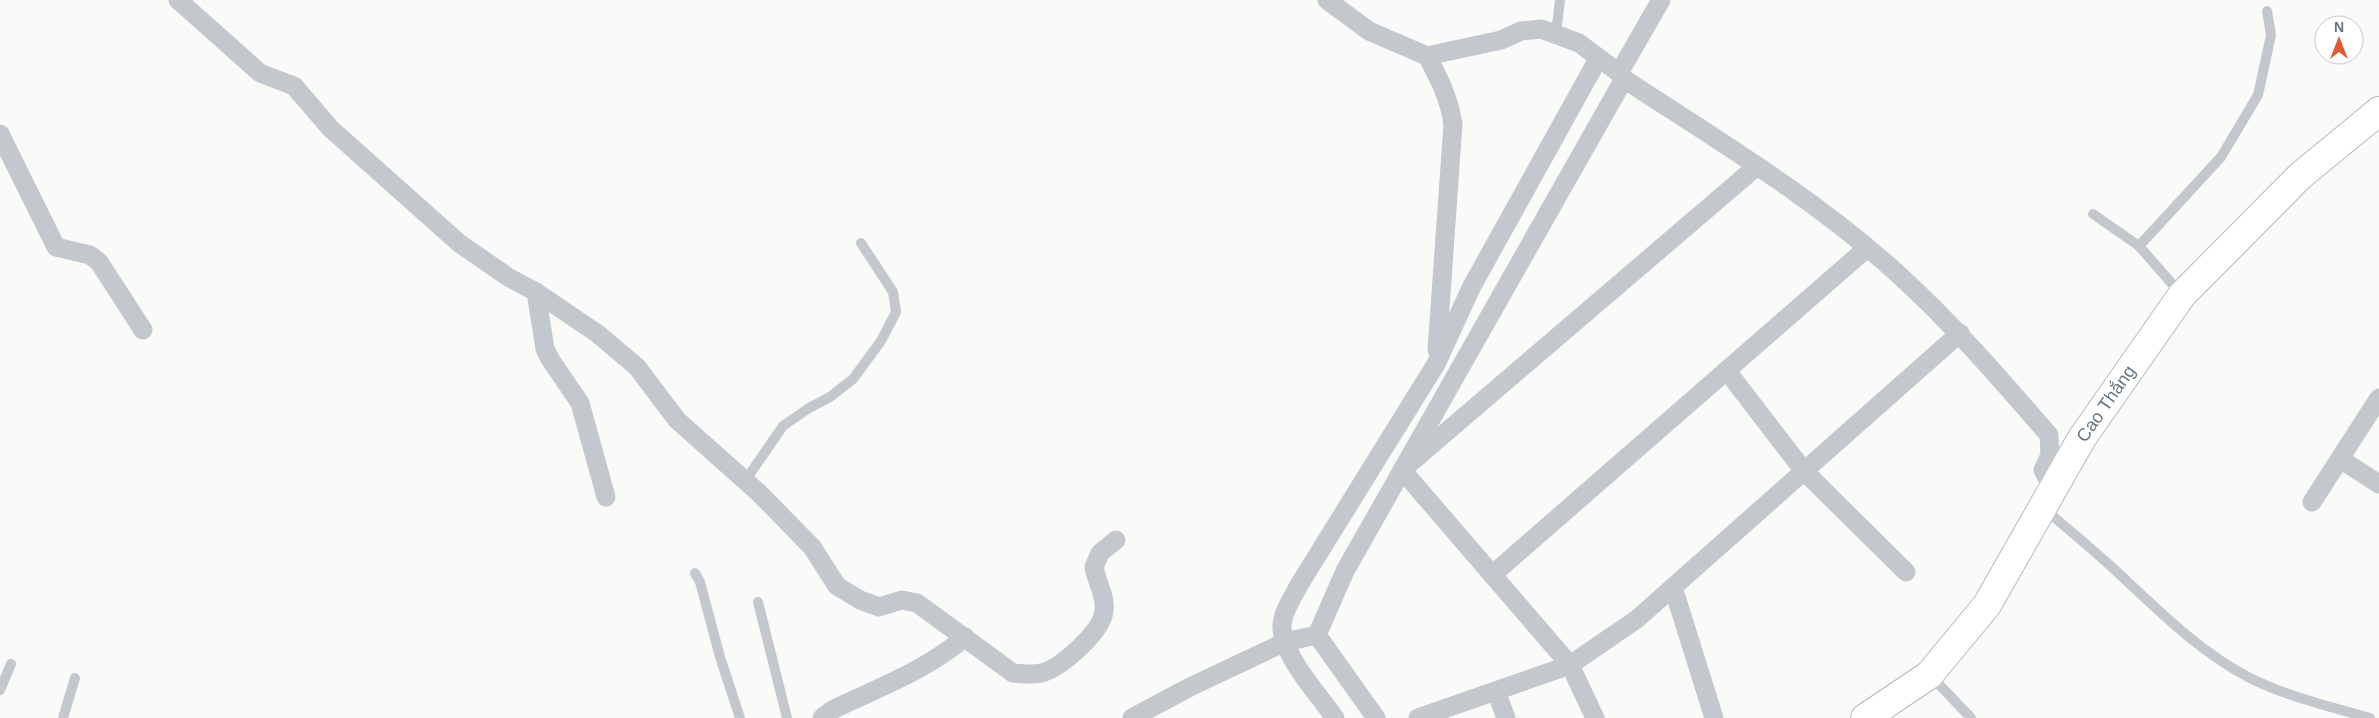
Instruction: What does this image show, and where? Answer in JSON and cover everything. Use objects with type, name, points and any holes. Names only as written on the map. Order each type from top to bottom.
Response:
[{"type":"main road","name":"Cao Thắng","points":[[1865,718],[1929,675],[1987,606],[2082,438],[2182,295],[2300,176],[2379,111]]},
{"type":"street","points":[[178,0],[260,72],[294,86],[331,129],[459,243],[508,277],[536,292],[598,334],[637,366],[678,420],[745,481],[812,547],[837,586],[860,600],[879,607],[902,600],[917,603],[1014,673],[1043,673],[1068,657],[1095,632],[1103,616],[1104,597],[1094,567],[1100,553],[1116,540]]},
{"type":"street","points":[[1327,0],[1369,31],[1427,56],[1501,40],[1521,31],[1542,29],[1579,43],[1621,76],[1834,221],[1898,274],[1960,333],[2049,435],[2050,455],[2043,470],[2048,498]]},
{"type":"street","points":[[1317,635],[1345,571],[1621,76],[1661,0]]},
{"type":"street","points":[[1427,56],[1444,87],[1450,105],[1453,124],[1436,364]]},
{"type":"street","points":[[1335,718],[1291,656],[1285,642],[1282,627],[1286,611],[1298,585],[1436,364],[1472,286],[1598,59]]},
{"type":"street","points":[[0,134],[56,247],[90,255],[100,262],[142,330]]},
{"type":"street","points":[[1402,470],[1756,167]]},
{"type":"street","points":[[1492,575],[1867,248]]},
{"type":"street","points":[[536,292],[545,349],[550,360],[580,403],[606,497]]},
{"type":"street","points":[[1418,718],[1570,665],[1637,619],[1960,333]]},
{"type":"street","points":[[1727,371],[1804,471],[1906,572]]},
{"type":"street","points":[[2312,502],[2379,398]]},
{"type":"street","points":[[2340,459],[2379,484]]},
{"type":"street","points":[[1402,470],[1570,665],[1596,718]]},
{"type":"street","points":[[1673,587],[1714,718]]},
{"type":"street","points":[[1132,718],[1190,687],[1285,642],[1317,635]]},
{"type":"street","points":[[1317,635],[1376,718]]},
{"type":"street","points":[[822,718],[832,710],[919,669],[946,654],[965,637]]},
{"type":"street","points":[[1496,691],[1506,718]]},
{"type":"lane","points":[[1556,33],[1560,0]]},
{"type":"lane","points":[[2139,246],[2221,157],[2258,95],[2271,35],[2266,11]]},
{"type":"lane","points":[[2093,214],[2139,246],[2182,295]]},
{"type":"lane","points":[[745,481],[783,426],[809,408],[830,397],[853,379],[881,341],[896,312],[893,292],[861,243]]},
{"type":"lane","points":[[2048,498],[2114,569],[2159,612],[2207,650],[2248,678],[2309,700],[2370,718]]},
{"type":"lane","points":[[694,574],[700,582],[720,657],[740,718]]},
{"type":"lane","points":[[758,602],[787,718]]},
{"type":"lane","points":[[0,690],[11,664]]},
{"type":"lane","points":[[1929,675],[1971,718]]},
{"type":"lane","points":[[62,718],[75,678]]}]
